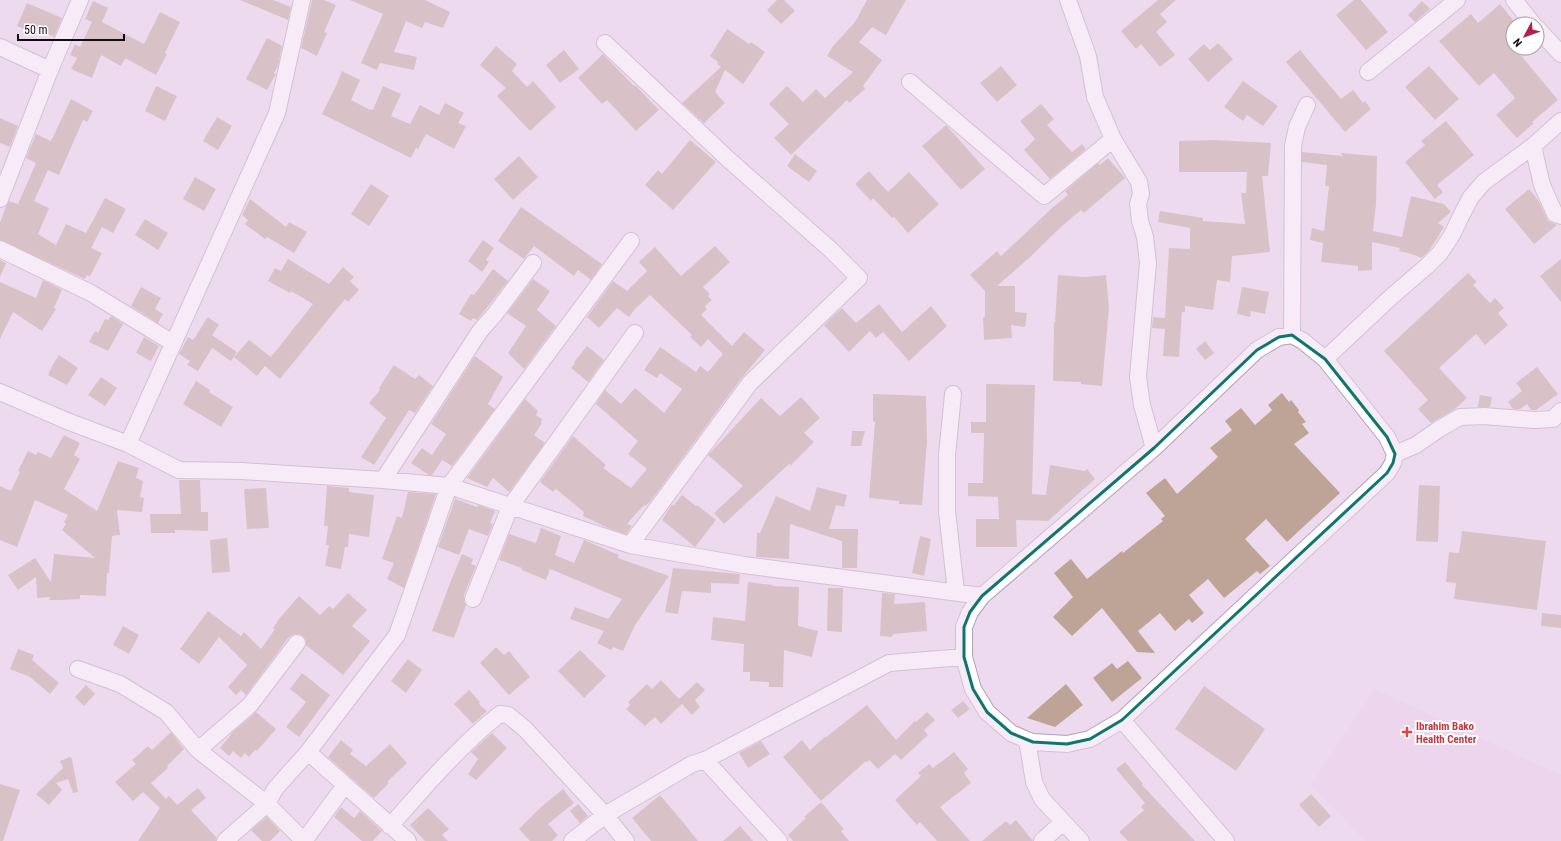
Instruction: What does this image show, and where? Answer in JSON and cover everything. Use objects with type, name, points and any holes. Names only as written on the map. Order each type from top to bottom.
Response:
[{"type":"street","points":[[0,199],[50,70],[80,0]]},
{"type":"street","points":[[128,444],[277,113],[302,0]]},
{"type":"street","points":[[1068,0],[1088,56],[1095,97],[1113,139],[1139,182],[1141,194],[1138,204],[1140,221],[1145,237],[1148,263],[1138,377],[1142,405],[1154,448]]},
{"type":"street","points":[[1368,72],[1456,0]]},
{"type":"street","points":[[1514,0],[1527,16]]},
{"type":"street","points":[[1545,37],[1561,54]]},
{"type":"street","points":[[605,43],[728,159],[831,250],[859,278],[750,383],[630,545]]},
{"type":"street","points":[[0,47],[50,70]]},
{"type":"street","points":[[910,82],[1044,196],[1113,139]]},
{"type":"street","points":[[1292,335],[1293,146],[1297,127],[1307,105]]},
{"type":"street","points":[[1325,359],[1391,297],[1428,266],[1440,253],[1452,235],[1472,197],[1484,182],[1533,146],[1561,121]]},
{"type":"street","points":[[1533,146],[1542,185],[1555,214],[1561,216]]},
{"type":"street","points":[[225,841],[267,804],[275,789],[308,752],[397,635],[449,486],[631,241]]},
{"type":"street","points":[[0,249],[91,293],[173,343]]},
{"type":"street","points":[[383,480],[480,331],[495,314],[533,264]]},
{"type":"street","points":[[473,599],[510,507],[634,333]]},
{"type":"street","points":[[1292,335],[1303,341],[1325,359],[1387,437],[1395,454],[1393,463],[1387,473],[1122,720],[1090,739],[1067,744],[1034,742],[1011,733],[987,712],[973,689],[964,657],[964,626],[970,612],[982,596],[1154,448],[1257,350],[1279,337],[1292,335]]},
{"type":"street","points":[[0,392],[66,421],[128,444],[179,470],[242,471],[383,480],[449,486],[630,545],[744,565],[982,596]]},
{"type":"street","points":[[953,394],[947,455],[947,511],[956,592]]},
{"type":"street","points":[[1395,454],[1416,445],[1438,429],[1460,418],[1484,416],[1540,420],[1553,418],[1561,411]]},
{"type":"street","points":[[198,750],[250,705],[297,643]]},
{"type":"street","points":[[572,841],[605,815],[692,764],[705,760],[889,663],[964,657]]},
{"type":"street","points":[[78,669],[120,684],[166,712],[198,750],[267,804],[304,841],[345,785]]},
{"type":"street","points":[[390,826],[435,775],[481,729],[500,714],[508,715],[525,730],[605,815],[626,841]]},
{"type":"street","points":[[1122,720],[1226,841]]},
{"type":"street","points":[[1027,740],[1034,782],[1042,799],[1080,841]]},
{"type":"street","points":[[308,752],[408,841]]},
{"type":"street","points":[[705,760],[779,841]]},
{"type":"street","points":[[1042,841],[1063,822]]},
{"type":"highlighted area","points":[[1292,335],[1325,359],[1387,437],[1395,454],[1393,463],[1387,473],[1122,720],[1090,739],[1067,744],[1033,742],[1011,733],[987,712],[973,689],[964,657],[964,627],[970,612],[982,596],[1154,448],[1257,350],[1279,337]]},
{"type":"shaded area","name":"Ibrahim Bako Health Center","points":[[1375,689],[1561,775],[1561,841],[1365,841],[1311,785]]},
{"type":"building","points":[[240,0],[273,0],[291,7],[288,20]]},
{"type":"building","points":[[312,0],[324,0],[336,5],[324,32],[327,33],[317,56],[301,48]]},
{"type":"building","points":[[350,0],[425,0],[450,12],[443,28],[425,22],[422,28],[406,21],[394,52],[417,57],[414,70],[380,63],[377,70],[361,63],[383,14]]},
{"type":"building","points":[[777,0],[784,0],[795,11],[781,24],[767,10]]},
{"type":"building","points":[[867,0],[906,0],[886,35],[872,27],[859,42],[882,60],[863,86],[865,89],[849,103],[847,100],[791,155],[774,138],[789,124],[769,104],[787,86],[803,102],[816,89],[825,98],[853,72],[827,56],[833,46],[855,22]]},
{"type":"building","points":[[1158,0],[1176,0],[1160,14],[1167,22],[1156,32],[1175,55],[1160,67],[1141,44],[1136,49],[1121,31]]},
{"type":"building","points":[[1354,0],[1361,0],[1388,32],[1366,50],[1336,15]]},
{"type":"building","points":[[93,1],[108,8],[102,22],[144,44],[160,12],[180,22],[165,53],[167,54],[156,75],[125,58],[121,66],[101,55],[92,78],[71,69],[77,58],[70,55],[75,44],[80,47],[92,22],[85,19]]},
{"type":"building","points":[[1422,1],[1430,9],[1415,22],[1408,15]]},
{"type":"building","points":[[27,3],[62,18],[54,37],[35,28],[33,33],[17,26]]},
{"type":"building","points":[[1500,4],[1510,16],[1505,16],[1505,56],[1522,56],[1558,100],[1532,122],[1534,123],[1517,138],[1496,115],[1515,98],[1494,73],[1479,86],[1439,41],[1471,14],[1478,23]]},
{"type":"building","points":[[727,29],[749,44],[751,42],[765,52],[743,84],[725,70],[715,92],[725,103],[704,123],[682,103],[721,67],[717,64],[718,62],[710,56]]},
{"type":"building","points":[[267,38],[282,46],[278,66],[274,73],[276,74],[267,90],[246,79]]},
{"type":"building","points":[[1218,43],[1233,59],[1208,82],[1188,59],[1204,44],[1210,50]]},
{"type":"building","points":[[496,46],[517,64],[512,71],[527,87],[533,81],[556,107],[530,131],[497,96],[506,88],[480,65]]},
{"type":"building","points":[[564,50],[579,69],[560,83],[546,65]]},
{"type":"building","points":[[1300,50],[1341,99],[1353,90],[1363,103],[1365,101],[1371,109],[1345,132],[1286,62]]},
{"type":"building","points":[[603,54],[659,110],[636,131],[607,100],[602,104],[578,78]]},
{"type":"building","points":[[1001,66],[1017,85],[997,102],[980,83]]},
{"type":"building","points":[[1429,66],[1459,99],[1435,120],[1405,87]]},
{"type":"building","points":[[342,71],[360,80],[351,100],[370,110],[373,110],[383,86],[401,94],[391,116],[410,124],[420,105],[439,115],[445,103],[464,113],[458,123],[466,126],[454,149],[426,134],[411,158],[322,114]]},
{"type":"building","points":[[1243,81],[1278,106],[1263,126],[1247,115],[1243,121],[1224,107]]},
{"type":"building","points":[[156,86],[177,96],[165,121],[145,111]]},
{"type":"building","points":[[71,99],[93,111],[87,122],[83,120],[59,175],[48,170],[34,201],[49,208],[38,234],[56,245],[66,224],[86,233],[105,198],[126,209],[113,233],[102,227],[91,248],[102,253],[90,276],[87,275],[85,279],[0,240],[0,223],[6,206],[9,201],[18,204],[36,163],[26,158],[36,134],[51,141]]},
{"type":"building","points":[[1041,104],[1054,119],[1047,125],[1072,152],[1082,144],[1086,149],[1050,179],[1024,150],[1035,139],[1020,121]]},
{"type":"building","points":[[217,117],[232,126],[218,150],[203,141]]},
{"type":"building","points":[[0,118],[18,126],[10,147],[0,143]]},
{"type":"building","points":[[1446,121],[1474,155],[1437,185],[1443,192],[1435,199],[1405,162],[1425,145],[1421,141]]},
{"type":"building","points":[[946,125],[985,169],[961,190],[922,146]]},
{"type":"building","points":[[690,140],[716,162],[673,210],[645,185],[658,170],[662,174]]},
{"type":"building","points":[[1215,140],[1271,143],[1268,176],[1262,176],[1270,252],[1232,256],[1230,282],[1217,280],[1213,310],[1185,306],[1185,312],[1182,312],[1179,357],[1163,356],[1165,329],[1152,328],[1153,317],[1165,318],[1169,248],[1190,249],[1190,228],[1158,222],[1160,211],[1203,218],[1203,221],[1245,224],[1241,193],[1246,193],[1247,172],[1179,172],[1179,141]]},
{"type":"building","points":[[1302,152],[1343,156],[1341,153],[1377,156],[1376,204],[1373,231],[1402,237],[1411,196],[1444,204],[1451,212],[1438,223],[1444,227],[1429,251],[1421,258],[1399,251],[1400,248],[1372,242],[1372,270],[1358,271],[1358,266],[1321,262],[1323,243],[1310,240],[1312,228],[1324,231],[1329,186],[1325,186],[1327,165],[1302,162]]},
{"type":"building","points":[[795,154],[817,171],[809,182],[787,166]]},
{"type":"building","points":[[519,156],[538,177],[513,200],[494,179]]},
{"type":"building","points":[[1108,158],[1125,178],[1084,213],[1081,210],[1062,226],[997,286],[1015,286],[1015,312],[1027,313],[1025,327],[1011,325],[1012,338],[984,340],[983,317],[985,317],[985,291],[970,275],[997,251],[1001,256],[1068,195],[1065,191],[1098,163],[1100,165]]},
{"type":"building","points":[[869,171],[888,192],[909,172],[939,204],[908,233],[894,217],[892,218],[873,198],[871,201],[855,184]]},
{"type":"building","points":[[195,177],[216,189],[204,211],[183,199]]},
{"type":"building","points":[[371,184],[389,196],[369,226],[351,214]]},
{"type":"building","points":[[1529,189],[1538,200],[1548,221],[1557,225],[1534,244],[1505,209]]},
{"type":"building","points":[[250,199],[286,227],[289,222],[307,232],[294,253],[267,237],[265,239],[245,224],[248,220],[242,215]]},
{"type":"building","points":[[521,207],[602,264],[591,280],[578,270],[574,276],[534,246],[524,259],[498,241]]},
{"type":"building","points":[[145,219],[168,233],[158,250],[135,235]]},
{"type":"building","points":[[483,240],[494,248],[486,260],[489,262],[482,272],[468,261]]},
{"type":"building","points":[[715,246],[730,262],[703,287],[710,294],[708,296],[712,300],[705,306],[707,309],[701,315],[732,346],[744,332],[765,350],[740,380],[650,502],[645,506],[644,505],[627,524],[632,526],[626,534],[608,528],[583,516],[584,512],[556,489],[553,492],[540,482],[573,436],[606,465],[603,468],[631,488],[647,469],[628,454],[638,441],[596,404],[605,390],[621,404],[635,388],[664,413],[682,389],[660,373],[657,378],[644,370],[660,347],[696,372],[700,366],[708,372],[723,354],[708,339],[701,347],[690,337],[692,335],[650,295],[629,317],[617,308],[599,328],[587,317],[613,281],[627,291],[647,271],[639,262],[655,247],[681,276]]},
{"type":"building","points":[[288,259],[329,284],[343,267],[354,277],[350,281],[359,290],[348,302],[345,299],[280,379],[265,366],[257,376],[234,357],[249,340],[271,357],[313,304],[291,291],[290,293],[268,281],[275,268],[281,271]]},
{"type":"building","points":[[1561,259],[1561,302],[1540,276]]},
{"type":"building","points":[[0,260],[6,263],[0,277]]},
{"type":"building","points":[[493,269],[508,281],[477,320],[473,318],[471,321],[459,314],[471,294],[474,295]]},
{"type":"building","points":[[1468,273],[1477,282],[1473,285],[1490,303],[1495,298],[1504,308],[1498,313],[1508,325],[1485,345],[1476,334],[1439,368],[1467,398],[1455,409],[1431,423],[1418,409],[1428,400],[1384,351]]},
{"type":"building","points":[[1058,275],[1085,277],[1106,275],[1109,308],[1102,386],[1081,384],[1081,382],[1053,381],[1054,322]]},
{"type":"building","points":[[533,279],[550,291],[537,310],[556,326],[524,369],[508,353],[526,326],[507,313]]},
{"type":"building","points":[[43,280],[62,290],[54,308],[56,309],[42,331],[13,312],[0,339],[0,282],[36,298]]},
{"type":"building","points":[[141,287],[161,298],[155,309],[163,314],[158,323],[131,306]]},
{"type":"building","points":[[1242,287],[1269,292],[1265,314],[1251,311],[1250,317],[1237,314]]},
{"type":"building","points":[[879,304],[902,332],[931,306],[947,326],[909,361],[883,332],[876,338],[870,331],[849,352],[824,325],[842,308],[856,323]]},
{"type":"building","points":[[111,316],[123,324],[108,351],[89,342],[95,331],[98,333],[105,319],[108,320]]},
{"type":"building","points":[[208,317],[219,325],[212,335],[237,352],[231,361],[212,348],[198,371],[187,365],[190,361],[179,354],[188,337],[193,340]]},
{"type":"building","points":[[144,337],[159,346],[151,361],[136,353]]},
{"type":"building","points":[[1205,341],[1214,353],[1205,360],[1196,349]]},
{"type":"building","points":[[587,346],[604,360],[588,382],[571,368]]},
{"type":"building","points":[[59,355],[78,368],[67,385],[48,375]]},
{"type":"building","points":[[475,356],[503,377],[488,404],[495,409],[452,466],[442,460],[432,475],[429,475],[411,463],[422,448],[432,455],[446,434],[431,424]]},
{"type":"building","points":[[394,365],[415,379],[419,375],[433,386],[415,413],[409,410],[374,465],[361,457],[386,418],[369,403],[380,390],[379,388]]},
{"type":"building","points":[[1537,367],[1558,394],[1536,410],[1531,410],[1527,404],[1520,409],[1513,409],[1508,402],[1522,391],[1516,383]]},
{"type":"building","points":[[101,377],[117,388],[105,406],[88,395]]},
{"type":"building","points":[[196,381],[210,390],[209,392],[233,407],[221,427],[183,404]]},
{"type":"building","points":[[986,384],[1035,385],[1032,494],[1046,495],[1050,465],[1085,471],[1087,469],[1095,479],[1048,521],[1016,520],[1017,547],[976,547],[976,519],[999,519],[998,497],[968,496],[968,483],[983,483],[984,433],[971,433],[971,422],[986,422]]},
{"type":"building","points":[[1282,393],[1289,402],[1291,400],[1299,410],[1298,412],[1306,422],[1302,424],[1309,433],[1294,444],[1340,493],[1287,542],[1266,519],[1245,539],[1270,566],[1260,574],[1257,571],[1224,598],[1208,579],[1189,595],[1204,613],[1192,623],[1189,619],[1175,631],[1160,613],[1138,631],[1155,653],[1137,652],[1102,608],[1072,636],[1053,617],[1073,597],[1054,573],[1071,559],[1087,579],[1122,551],[1123,553],[1163,521],[1161,519],[1165,516],[1146,493],[1165,478],[1177,494],[1218,457],[1210,448],[1232,430],[1225,421],[1241,408],[1255,425],[1272,410],[1268,405]]},
{"type":"building","points":[[873,394],[926,396],[927,441],[922,505],[899,504],[899,501],[869,498],[875,422],[873,421]]},
{"type":"building","points":[[1480,395],[1492,397],[1490,407],[1478,407]]},
{"type":"building","points":[[801,397],[820,418],[804,433],[814,442],[790,466],[790,463],[724,524],[714,513],[743,486],[708,455],[761,398],[780,416]]},
{"type":"building","points":[[525,399],[538,411],[536,415],[542,419],[542,423],[534,435],[545,443],[509,492],[493,478],[487,487],[467,478]]},
{"type":"building","points":[[852,431],[865,431],[861,446],[851,446]]},
{"type":"building","points":[[64,435],[80,443],[74,455],[80,459],[64,489],[97,511],[118,461],[139,468],[136,478],[143,481],[140,497],[144,498],[142,512],[117,510],[120,535],[112,536],[109,573],[107,573],[106,596],[80,595],[80,599],[60,600],[49,600],[50,597],[37,598],[36,577],[18,590],[8,575],[35,558],[51,582],[54,554],[95,558],[62,530],[66,524],[64,522],[68,515],[35,500],[17,547],[0,540],[0,486],[11,491],[20,472],[18,471],[28,451],[36,455],[38,452],[51,458]]},
{"type":"building","points":[[179,480],[200,480],[201,512],[208,512],[208,531],[175,530],[175,533],[151,533],[150,514],[181,514]]},
{"type":"building","points":[[1419,485],[1440,486],[1438,542],[1416,541]]},
{"type":"building","points":[[327,486],[349,488],[349,492],[374,495],[369,537],[349,534],[348,547],[345,547],[341,569],[325,566],[329,545],[326,545],[328,526],[324,526]]},
{"type":"building","points":[[817,487],[847,495],[844,507],[836,505],[829,529],[858,529],[857,568],[842,568],[842,541],[790,524],[789,559],[756,557],[757,533],[760,533],[776,496],[810,511]]},
{"type":"building","points":[[266,488],[269,528],[247,529],[244,489]]},
{"type":"building","points":[[408,492],[436,494],[404,588],[387,579],[394,563],[382,559],[397,516],[402,518]]},
{"type":"building","points":[[682,495],[716,520],[695,547],[662,520],[672,504],[673,506]]},
{"type":"building","points":[[455,499],[477,507],[478,505],[495,511],[490,523],[493,524],[488,536],[469,529],[459,555],[438,547]]},
{"type":"building","points":[[541,528],[561,536],[555,555],[574,563],[584,540],[619,555],[618,558],[669,576],[635,625],[623,651],[613,647],[611,650],[597,643],[604,631],[570,619],[575,607],[608,619],[622,599],[550,569],[546,580],[522,570],[522,568],[499,560],[509,534],[536,543]]},
{"type":"building","points":[[1462,531],[1546,541],[1537,610],[1454,599],[1456,583],[1446,582],[1449,552],[1459,553]]},
{"type":"building","points":[[920,536],[931,539],[924,576],[912,573]]},
{"type":"building","points":[[227,538],[230,572],[212,573],[210,540]]},
{"type":"building","points":[[462,554],[473,559],[471,564],[476,566],[464,595],[466,605],[454,638],[432,631]]},
{"type":"building","points":[[673,568],[740,574],[739,584],[711,583],[711,593],[682,591],[678,614],[665,612]]},
{"type":"building","points":[[748,582],[773,585],[772,586],[799,587],[798,626],[818,631],[812,657],[784,650],[783,687],[769,687],[769,682],[750,681],[750,672],[743,672],[744,644],[711,640],[713,617],[745,621]]},
{"type":"building","points":[[828,588],[843,588],[842,632],[827,631]]},
{"type":"building","points":[[348,593],[367,610],[352,626],[370,641],[343,675],[306,645],[306,640],[303,636],[294,634],[289,637],[246,695],[241,690],[236,695],[228,687],[247,665],[219,637],[199,664],[180,649],[208,611],[241,636],[244,632],[261,649],[275,629],[273,628],[279,619],[299,596],[320,615],[329,606],[333,609]]},
{"type":"building","points":[[882,593],[895,594],[894,604],[925,602],[927,631],[893,634],[892,637],[880,636]]},
{"type":"building","points":[[1542,613],[1561,615],[1561,628],[1541,626]]},
{"type":"building","points":[[123,626],[139,635],[129,654],[113,645]]},
{"type":"building","points":[[496,647],[504,655],[509,651],[530,677],[509,695],[480,663]]},
{"type":"building","points":[[18,649],[34,655],[32,660],[59,683],[50,694],[30,677],[10,669]]},
{"type":"building","points":[[580,650],[606,676],[584,698],[558,671]]},
{"type":"building","points":[[408,659],[422,670],[406,693],[391,681]]},
{"type":"building","points":[[1128,661],[1142,678],[1112,702],[1093,678],[1112,663],[1117,669]]},
{"type":"building","points":[[302,673],[330,695],[299,737],[286,727],[306,702],[290,689]]},
{"type":"building","points":[[661,680],[679,699],[697,682],[705,690],[695,700],[700,707],[692,715],[682,704],[661,724],[655,717],[645,726],[626,709],[630,705],[628,702],[647,684],[652,689]]},
{"type":"building","points":[[1066,684],[1083,705],[1055,727],[1027,718]]},
{"type":"building","points":[[86,685],[95,694],[84,706],[75,697]]},
{"type":"building","points":[[1204,686],[1265,729],[1236,771],[1175,729]]},
{"type":"building","points":[[469,690],[480,702],[479,704],[487,711],[473,724],[454,704]]},
{"type":"building","points":[[963,701],[970,709],[958,718],[951,710]]},
{"type":"building","points":[[867,705],[896,740],[915,721],[916,722],[927,712],[935,720],[924,730],[928,735],[901,760],[895,754],[878,769],[869,760],[867,762],[866,761],[821,801],[783,757],[802,740],[810,750]]},
{"type":"building","points":[[256,712],[276,729],[257,751],[255,750],[249,757],[245,753],[241,758],[233,751],[229,756],[220,748],[233,732]]},
{"type":"building","points":[[171,732],[184,749],[167,766],[168,768],[151,783],[166,799],[169,796],[177,805],[198,788],[206,798],[191,810],[216,837],[216,841],[138,841],[160,808],[143,792],[133,801],[115,782],[136,764],[132,760],[148,746],[152,750]]},
{"type":"building","points":[[492,733],[507,748],[476,780],[468,774],[478,759],[471,752]]},
{"type":"building","points":[[341,740],[353,750],[350,754],[366,766],[390,744],[407,763],[387,782],[389,783],[374,798],[328,757]]},
{"type":"building","points":[[761,741],[770,754],[748,768],[739,753]]},
{"type":"building","points":[[954,752],[968,769],[964,773],[971,783],[940,807],[970,841],[937,841],[920,822],[917,825],[895,800],[921,776],[918,773],[929,764],[933,768]]},
{"type":"building","points":[[70,757],[72,759],[78,792],[73,793],[68,779],[56,783],[62,790],[49,805],[36,794],[63,768],[60,761]]},
{"type":"building","points":[[1125,762],[1143,784],[1142,785],[1195,841],[1128,841],[1119,832],[1144,810],[1141,807],[1145,803],[1116,769]]},
{"type":"building","points":[[0,784],[20,790],[3,841],[0,841]]},
{"type":"building","points":[[563,789],[574,803],[548,824],[558,835],[552,841],[530,841],[519,829],[541,807]]},
{"type":"building","points":[[1311,794],[1331,816],[1319,827],[1299,805]]},
{"type":"building","points":[[660,795],[698,841],[651,841],[632,818]]},
{"type":"building","points":[[821,802],[844,829],[841,831],[849,841],[793,841],[788,835],[806,818],[804,817]]},
{"type":"building","points":[[578,804],[588,816],[580,823],[570,811]]},
{"type":"building","points":[[341,807],[354,818],[360,811],[382,831],[373,841],[362,841],[334,817]]},
{"type":"building","points":[[428,808],[449,829],[442,835],[448,841],[425,841],[410,825]]},
{"type":"building","points":[[267,817],[280,831],[270,841],[262,841],[251,830]]},
{"type":"building","points":[[1016,820],[1033,841],[982,841],[1006,821],[1010,825]]},
{"type":"building","points":[[740,826],[753,841],[723,841]]},
{"type":"place","name":"Ibrahim Bako Health Center","points":[[1407,732]]}]
